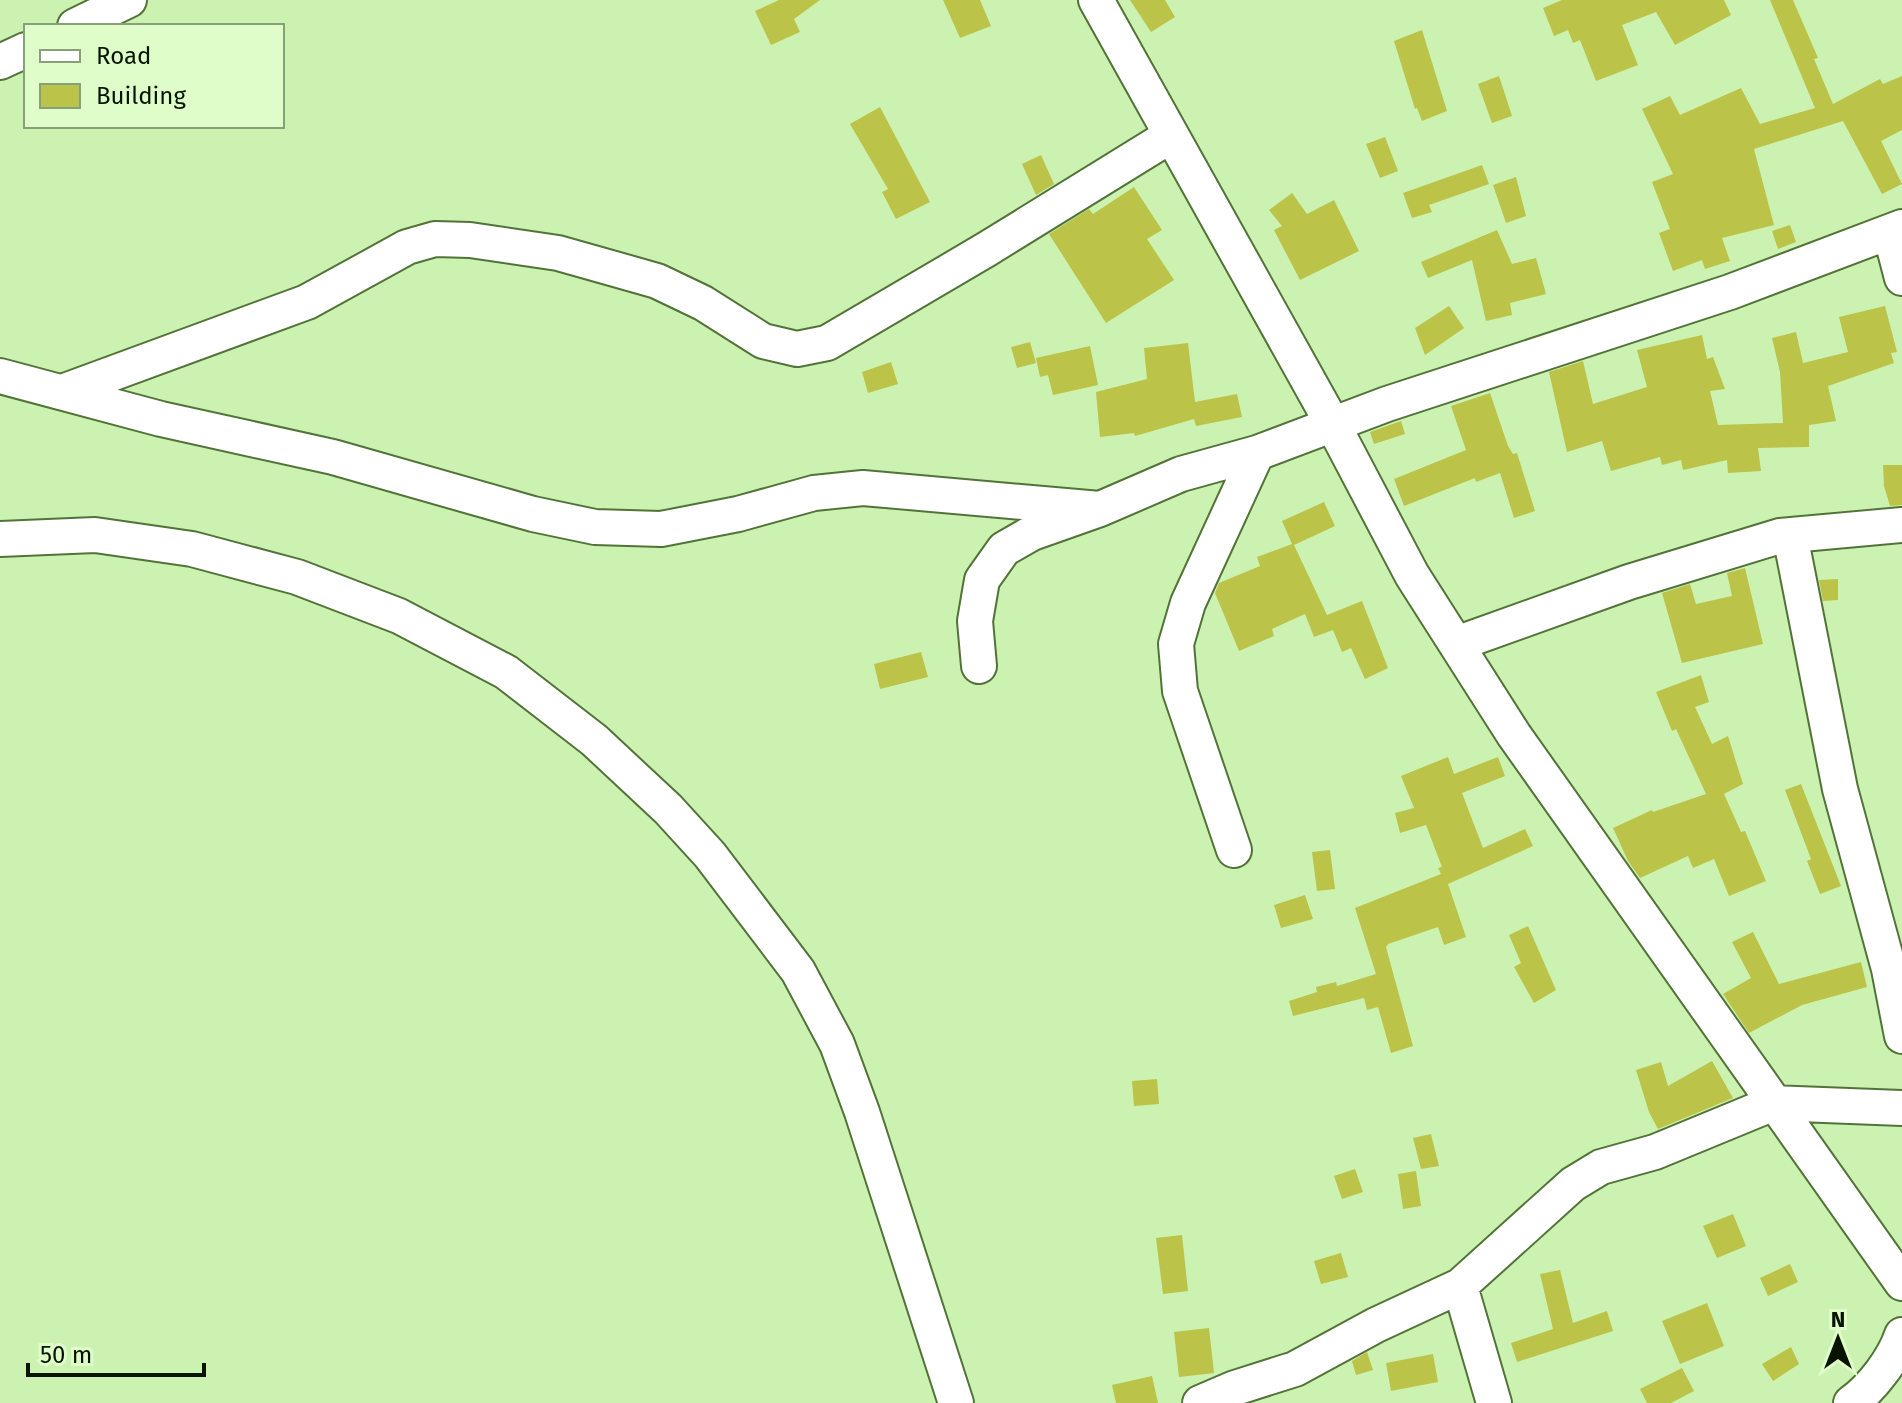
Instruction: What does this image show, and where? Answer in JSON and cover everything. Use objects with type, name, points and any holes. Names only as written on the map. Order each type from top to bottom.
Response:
[{"type":"street","points":[[79,24],[129,0]]},
{"type":"street","points":[[1096,0],[1332,423],[1412,575],[1514,735],[1902,1283]]},
{"type":"street","points":[[0,62],[24,51]]},
{"type":"street","points":[[62,392],[307,302],[407,247],[435,239],[470,240],[558,253],[657,281],[703,303],[763,341],[797,349],[827,343],[1170,136]]},
{"type":"street","points":[[979,666],[975,621],[982,580],[1004,549],[1032,533],[1100,509],[1181,474],[1257,453],[1332,423],[1730,292],[1896,230],[1902,278]]},
{"type":"street","points":[[0,376],[161,419],[333,457],[533,514],[595,527],[661,529],[738,514],[814,493],[863,488],[1100,509]]},
{"type":"street","points":[[1234,850],[1180,691],[1176,644],[1188,603],[1257,453]]},
{"type":"street","points":[[1456,644],[1629,582],[1790,535],[1902,525]]},
{"type":"street","points":[[0,539],[95,535],[192,549],[297,577],[399,616],[506,672],[594,740],[668,809],[710,855],[798,971],[837,1044],[857,1098],[956,1403]]},
{"type":"street","points":[[1790,535],[1840,789],[1889,969],[1902,1036]]},
{"type":"street","points":[[1200,1403],[1295,1369],[1376,1325],[1460,1286],[1573,1184],[1627,1158],[1655,1152],[1774,1103],[1902,1108]]},
{"type":"street","points":[[1460,1286],[1494,1403]]},
{"type":"street","points":[[1851,1403],[1878,1375],[1898,1347],[1902,1335]]},
{"type":"building","points":[[779,0],[820,0],[794,19],[800,32],[771,45],[755,11]]},
{"type":"building","points":[[943,0],[980,0],[991,26],[960,38]]},
{"type":"building","points":[[1130,0],[1165,0],[1175,17],[1151,32]]},
{"type":"building","points":[[1562,0],[1724,0],[1731,15],[1675,45],[1656,12],[1622,25],[1638,65],[1596,81],[1580,40],[1573,43],[1568,30],[1554,36],[1543,8]]},
{"type":"building","points":[[1770,0],[1793,0],[1818,58],[1814,59],[1833,104],[1880,79],[1883,84],[1902,76],[1902,130],[1881,141],[1902,184],[1882,194],[1843,121],[1754,149],[1774,225],[1722,238],[1730,261],[1705,269],[1702,260],[1673,271],[1659,233],[1670,229],[1652,182],[1673,174],[1642,109],[1670,96],[1680,115],[1741,88],[1760,124],[1815,108]]},
{"type":"building","points":[[1422,30],[1447,111],[1422,121],[1415,109],[1394,41]]},
{"type":"building","points":[[1499,76],[1512,116],[1492,123],[1478,84]]},
{"type":"building","points":[[880,107],[930,202],[896,219],[882,192],[888,189],[850,124]]},
{"type":"building","points":[[1385,137],[1398,171],[1380,178],[1366,144]]},
{"type":"building","points":[[1041,155],[1054,184],[1036,195],[1022,164]]},
{"type":"building","points":[[1482,165],[1489,184],[1429,205],[1432,212],[1412,218],[1403,193]]},
{"type":"building","points":[[1516,177],[1526,216],[1506,223],[1493,185]]},
{"type":"building","points":[[1134,187],[1162,230],[1147,239],[1174,280],[1106,323],[1049,234],[1089,209],[1093,214]]},
{"type":"building","points":[[1292,193],[1307,214],[1334,200],[1359,251],[1300,280],[1274,230],[1282,226],[1269,210]]},
{"type":"building","points":[[1790,225],[1796,242],[1778,249],[1772,231]]},
{"type":"building","points":[[1497,230],[1512,264],[1536,258],[1546,294],[1510,303],[1512,315],[1486,321],[1472,260],[1428,278],[1421,262]]},
{"type":"building","points":[[1449,306],[1464,328],[1425,355],[1415,328]]},
{"type":"building","points":[[1885,306],[1897,352],[1891,353],[1894,363],[1828,386],[1836,421],[1809,425],[1809,447],[1758,448],[1761,471],[1728,473],[1727,460],[1683,470],[1681,460],[1662,465],[1660,457],[1611,471],[1602,441],[1567,452],[1549,372],[1583,361],[1593,404],[1647,387],[1637,350],[1702,335],[1707,359],[1713,357],[1725,389],[1710,391],[1718,425],[1783,423],[1780,372],[1772,338],[1796,332],[1803,363],[1848,352],[1839,317]]},
{"type":"building","points":[[1030,342],[1036,363],[1017,368],[1011,347]]},
{"type":"building","points":[[1188,343],[1195,402],[1237,394],[1242,417],[1196,426],[1194,419],[1135,436],[1134,433],[1100,437],[1096,392],[1147,379],[1144,348]]},
{"type":"building","points":[[1090,346],[1098,385],[1053,395],[1048,375],[1040,377],[1036,358]]},
{"type":"building","points":[[891,362],[898,384],[868,393],[862,372]]},
{"type":"building","points":[[1490,393],[1508,446],[1513,454],[1517,453],[1535,511],[1514,518],[1500,473],[1476,482],[1475,478],[1404,506],[1394,479],[1466,450],[1451,406]]},
{"type":"building","points":[[1401,421],[1405,434],[1374,444],[1370,432]]},
{"type":"building","points":[[1883,465],[1902,465],[1902,505],[1890,506],[1884,486]]},
{"type":"building","points":[[1324,502],[1335,526],[1294,545],[1327,615],[1362,601],[1388,668],[1365,679],[1351,648],[1342,652],[1333,630],[1314,637],[1305,614],[1272,629],[1274,636],[1239,651],[1215,593],[1219,583],[1260,566],[1257,557],[1292,544],[1282,521]]},
{"type":"building","points":[[1745,568],[1763,644],[1682,663],[1662,593],[1690,584],[1696,604],[1732,596],[1727,573]]},
{"type":"building","points":[[1838,579],[1838,600],[1823,601],[1819,580]]},
{"type":"building","points":[[921,652],[928,677],[880,689],[874,664]]},
{"type":"building","points":[[1701,675],[1709,702],[1695,707],[1712,744],[1728,736],[1743,784],[1724,794],[1741,832],[1745,831],[1766,881],[1729,896],[1714,859],[1693,868],[1688,856],[1640,878],[1628,861],[1613,828],[1652,810],[1706,794],[1676,729],[1672,731],[1656,692]]},
{"type":"building","points":[[1448,757],[1454,774],[1498,757],[1505,776],[1462,793],[1483,848],[1525,829],[1533,846],[1448,884],[1466,937],[1444,945],[1438,927],[1386,947],[1413,1046],[1391,1053],[1378,1007],[1367,1010],[1364,998],[1293,1016],[1289,1001],[1317,992],[1316,987],[1336,982],[1337,986],[1376,974],[1355,908],[1441,874],[1438,868],[1442,867],[1426,825],[1400,833],[1395,813],[1414,808],[1401,776]]},
{"type":"building","points":[[1801,784],[1841,886],[1820,894],[1807,861],[1811,859],[1785,790]]},
{"type":"building","points":[[1330,850],[1335,889],[1317,891],[1312,852]]},
{"type":"building","points":[[1305,895],[1313,919],[1281,928],[1274,905]]},
{"type":"building","points":[[1528,926],[1556,990],[1534,1003],[1514,967],[1521,963],[1509,935]]},
{"type":"building","points":[[1753,932],[1779,984],[1861,962],[1867,987],[1802,1005],[1749,1033],[1723,994],[1751,978],[1732,942]]},
{"type":"building","points":[[1712,1061],[1733,1098],[1658,1129],[1649,1112],[1636,1070],[1661,1062],[1668,1086]]},
{"type":"building","points":[[1157,1079],[1159,1104],[1134,1106],[1132,1081]]},
{"type":"building","points":[[1431,1134],[1439,1166],[1421,1169],[1413,1138]]},
{"type":"building","points":[[1355,1169],[1363,1192],[1342,1199],[1334,1176]]},
{"type":"building","points":[[1416,1171],[1421,1206],[1403,1209],[1398,1174]]},
{"type":"building","points":[[1733,1214],[1746,1246],[1717,1258],[1703,1226]]},
{"type":"building","points":[[1182,1235],[1188,1291],[1163,1294],[1156,1238]]},
{"type":"building","points":[[1341,1253],[1348,1277],[1321,1284],[1314,1261]]},
{"type":"building","points":[[1790,1264],[1798,1282],[1768,1296],[1760,1278]]},
{"type":"building","points":[[1560,1270],[1573,1323],[1607,1311],[1613,1331],[1517,1362],[1511,1343],[1553,1329],[1540,1274]]},
{"type":"building","points":[[1707,1303],[1724,1346],[1680,1364],[1662,1321]]},
{"type":"building","points":[[1209,1328],[1214,1373],[1179,1377],[1174,1332]]},
{"type":"building","points":[[1791,1347],[1799,1364],[1773,1381],[1762,1364]]},
{"type":"building","points":[[1367,1352],[1373,1370],[1356,1375],[1352,1361]]},
{"type":"building","points":[[1433,1354],[1438,1382],[1391,1391],[1386,1363]]},
{"type":"building","points":[[1682,1368],[1694,1391],[1671,1403],[1647,1403],[1640,1389]]},
{"type":"building","points":[[1152,1376],[1158,1403],[1116,1403],[1112,1385]]}]
